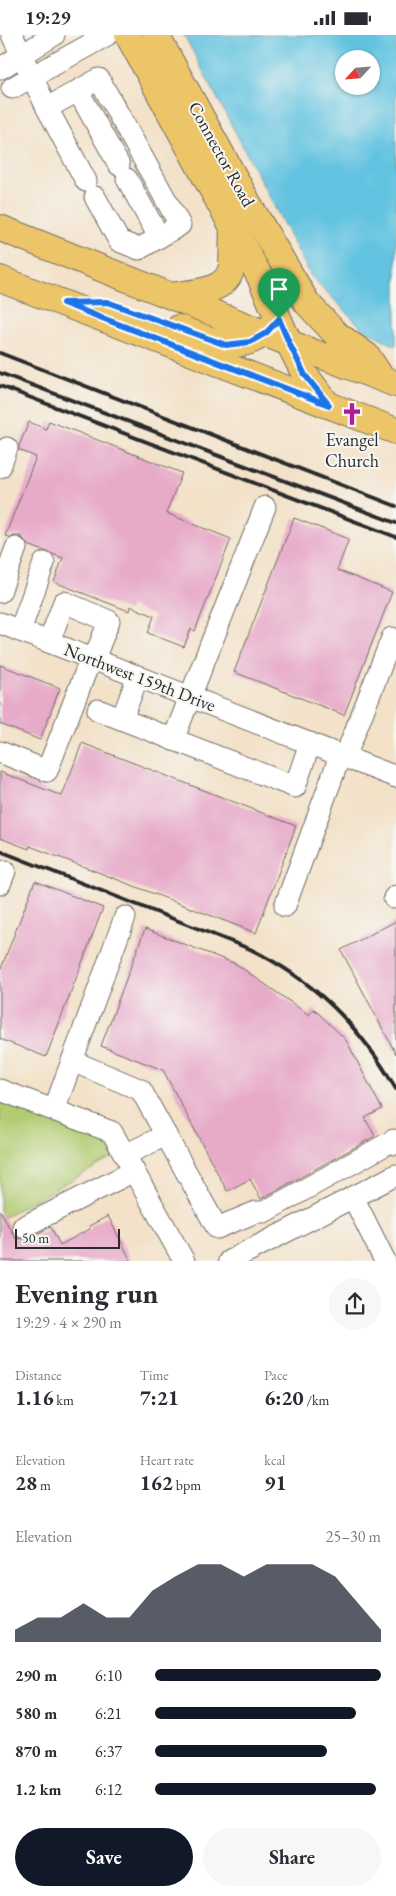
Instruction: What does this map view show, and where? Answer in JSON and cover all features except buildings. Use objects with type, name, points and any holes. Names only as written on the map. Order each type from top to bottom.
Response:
[{"type":"main road","name":"Connector Road","points":[[128,35],[260,277],[272,326],[289,343],[305,375],[329,405]]},
{"type":"main road","name":"Connector Road","points":[[156,35],[288,273],[307,303],[336,334],[367,356],[389,381]]},
{"type":"main road","points":[[0,228],[171,296],[272,326]]},
{"type":"main road","points":[[171,296],[209,290],[225,281],[230,275],[232,265],[233,228]]},
{"type":"main road","points":[[63,303],[107,302],[226,345],[250,342],[272,326],[286,302],[288,273]]},
{"type":"main road","points":[[0,279],[396,431]]},
{"type":"main road","points":[[289,343],[389,381]]},
{"type":"street","points":[[12,35],[47,107],[119,241],[139,249],[180,225],[99,79],[47,107]]},
{"type":"street","points":[[1,68],[54,35]]},
{"type":"street","points":[[12,88],[107,35]]},
{"type":"street","points":[[78,91],[159,237]]},
{"type":"street","points":[[173,740],[265,507]]},
{"type":"street","points":[[0,592],[16,548]]},
{"type":"street","points":[[20,631],[44,563]]},
{"type":"street","points":[[0,752],[48,771],[109,621],[64,602],[49,642]]},
{"type":"street","name":"Northwest 159th Drive","points":[[0,623],[396,777]]},
{"type":"street","points":[[285,906],[392,638]]},
{"type":"street","points":[[122,719],[138,676]]},
{"type":"street","points":[[98,710],[295,787],[310,743]]},
{"type":"street","points":[[54,1110],[125,917]]},
{"type":"street","points":[[72,1061],[141,1090],[217,1228],[256,1213],[264,1212],[394,1140],[396,1144]]},
{"type":"street","points":[[0,1090],[112,1132],[184,1261]]},
{"type":"street","points":[[23,1227],[129,1163],[166,1135]]},
{"type":"street","points":[[229,1261],[396,1175]]},
{"type":"street","points":[[322,1180],[344,1201],[385,1261]]},
{"type":"street","points":[[269,1209],[282,1234]]},
{"type":"green space","points":[[0,1102],[104,1140],[114,1157],[0,1219]]},
{"type":"water","points":[[184,35],[396,35],[396,345],[361,327],[311,276]]},
{"type":"railway","points":[[0,353],[396,506]]},
{"type":"railway","points":[[0,373],[396,523]]},
{"type":"railway","points":[[0,386],[396,537]]},
{"type":"railway","points":[[0,851],[250,949],[273,962],[295,976],[334,1007],[367,1045],[396,1089]]},
{"type":"place","name":"Evangel Church","points":[[352,414]]},
{"type":"route","points":[[107,302],[226,345],[250,342],[266,333],[279,319],[305,375],[329,405],[63,303],[107,302]]}]
